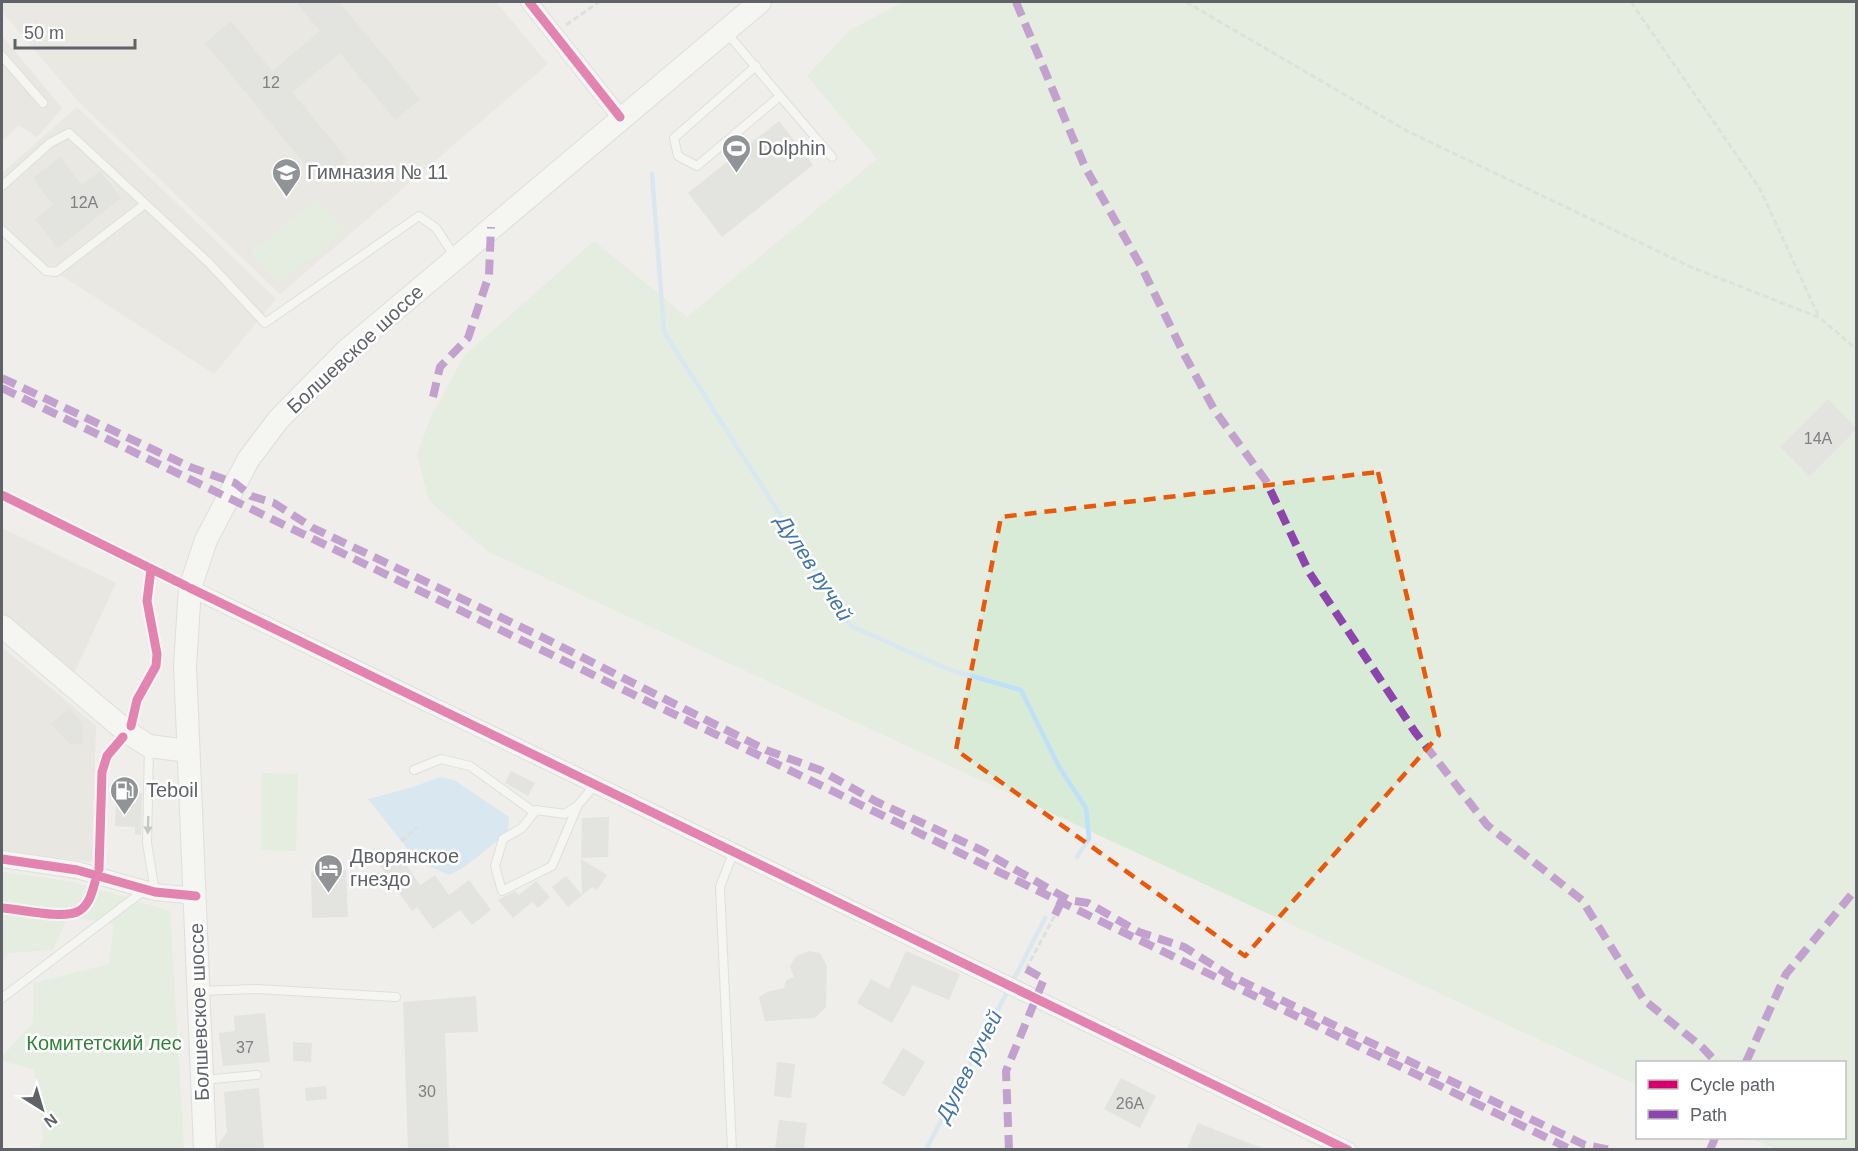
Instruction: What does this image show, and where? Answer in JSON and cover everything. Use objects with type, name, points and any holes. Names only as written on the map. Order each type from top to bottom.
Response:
[{"type":"main road","name":"Болшевское шоссе","points":[[205,1149],[200,1081],[196,896],[185,665],[188,587],[206,540],[248,460],[278,420],[346,351],[620,117],[759,2]]},
{"type":"main road","points":[[2,626],[47,669],[127,732],[149,746],[188,751]]},
{"type":"street","points":[[529,2],[620,117]]},
{"type":"street","points":[[188,587],[1348,1149]]},
{"type":"street","points":[[2,859],[77,870],[151,890],[196,896]]},
{"type":"lane","points":[[725,30],[832,157]]},
{"type":"lane","points":[[2,56],[43,103]]},
{"type":"lane","points":[[756,66],[675,138],[678,156],[697,166],[780,96]]},
{"type":"lane","points":[[2,186],[50,143],[69,132],[208,263],[265,323],[419,216],[436,228],[456,257]]},
{"type":"lane","points":[[2,230],[46,271],[56,272],[145,204]]},
{"type":"lane","points":[[2,998],[151,890],[147,843],[149,746]]},
{"type":"lane","points":[[414,770],[441,759],[470,766],[534,812]]},
{"type":"lane","points":[[578,805],[552,866],[502,891],[495,866],[503,839],[522,828],[536,810],[566,814],[578,805],[595,785]]},
{"type":"lane","points":[[732,1149],[720,887],[733,853]]},
{"type":"lane","points":[[197,991],[256,989],[396,997]]},
{"type":"lane","points":[[200,1081],[257,1075]]},
{"type":"path","points":[[563,27],[599,2]]},
{"type":"path","points":[[1186,2],[1407,131],[1691,267],[1820,318],[1857,349]]},
{"type":"path","points":[[1631,2],[1760,189],[1820,318]]},
{"type":"path","points":[[400,841],[418,827]]},
{"type":"path","points":[[1026,969],[1055,915]]},
{"type":"highlighted area","points":[[1378,472],[1439,735],[1245,956],[956,750],[1001,517]]},
{"type":"shaded area","name":"Гимназия № 11","points":[[2,2],[496,2],[548,64],[280,294],[78,101],[2,12]]},
{"type":"shaded area","points":[[2,36],[62,108],[37,137],[19,125],[2,141]]},
{"type":"shaded area","points":[[77,107],[276,299],[214,374],[2,237],[2,173]]},
{"type":"shaded area","points":[[2,528],[116,583],[74,673],[2,615]]},
{"type":"shaded area","points":[[2,647],[96,726],[92,862],[2,850]]},
{"type":"green space","points":[[903,2],[1856,2],[1856,1149],[1776,1149],[1752,1139],[1846,1139],[1846,1061],[1636,1061],[1636,1085],[487,551],[429,501],[417,455],[430,419],[464,356],[594,241],[687,317],[877,159],[807,76],[850,30]]},
{"type":"green space","points":[[318,198],[345,232],[277,284],[251,251]]},
{"type":"green space","points":[[262,773],[298,774],[296,851],[261,850]]},
{"type":"green space","name":"Комитетский лес","points":[[2,872],[74,882],[170,911],[184,1149],[38,1149],[43,1139],[34,1069],[2,1061],[2,1057],[33,1022],[34,983],[109,964],[114,924],[68,916],[53,950],[8,953],[2,964]]},
{"type":"water","points":[[440,777],[454,780],[509,817],[508,833],[465,866],[449,875],[417,861],[368,799]]},
{"type":"building","points":[[296,2],[339,2],[420,99],[395,120],[340,53],[292,92],[348,160],[320,183],[205,43],[231,21],[272,71],[320,31]]},
{"type":"building","points":[[779,121],[813,165],[722,237],[688,193]]},
{"type":"building","points":[[60,157],[82,185],[100,171],[121,198],[58,248],[35,219],[53,205],[33,178]]},
{"type":"building","points":[[1828,399],[1857,429],[1810,476],[1780,447]]},
{"type":"building","points":[[69,708],[82,723],[83,744],[70,744],[51,724]]},
{"type":"building","points":[[511,771],[535,783],[528,796],[505,783]]},
{"type":"building","points":[[137,792],[142,793],[141,835],[135,834],[135,827],[115,826],[116,802],[136,803]]},
{"type":"building","points":[[609,817],[608,857],[581,858],[582,818]]},
{"type":"building","points":[[399,854],[420,885],[435,875],[449,895],[469,880],[491,910],[472,925],[460,910],[433,929],[417,907],[412,911],[380,866]]},
{"type":"building","points":[[581,859],[607,875],[597,890],[592,887],[568,907],[552,887],[566,876],[582,895]]},
{"type":"building","name":"Дворянское гнездо","points":[[346,870],[348,917],[312,918],[311,871]]},
{"type":"building","points":[[536,881],[550,897],[538,908],[532,902],[513,918],[498,900],[515,891],[519,895]]},
{"type":"building","points":[[809,951],[820,953],[827,966],[826,1007],[815,1018],[765,1021],[759,997],[767,992],[784,988],[786,980],[794,977],[790,966],[796,956]]},
{"type":"building","points":[[906,951],[960,974],[949,1000],[913,985],[892,1023],[857,1003],[871,979],[889,989]]},
{"type":"building","points":[[476,996],[478,1032],[445,1033],[449,1149],[408,1149],[403,1002]]},
{"type":"building","points":[[265,1013],[270,1062],[223,1066],[219,1033],[235,1031],[234,1016]]},
{"type":"building","points":[[293,1042],[312,1043],[311,1062],[293,1061]]},
{"type":"building","points":[[903,1048],[925,1062],[904,1097],[882,1083]]},
{"type":"building","points":[[777,1062],[795,1064],[791,1098],[774,1096]]},
{"type":"building","points":[[1121,1078],[1156,1096],[1140,1128],[1104,1109]]},
{"type":"building","points":[[326,1086],[327,1099],[306,1101],[305,1088]]},
{"type":"building","points":[[259,1088],[264,1149],[218,1149],[218,1145],[227,1132],[224,1092]]},
{"type":"building","points":[[779,1120],[807,1123],[804,1149],[775,1149]]},
{"type":"building","points":[[1198,1123],[1264,1149],[1187,1149]]},
{"type":"waterway","name":"Дулев ручей","points":[[652,174],[664,332],[851,626],[950,670],[1021,690],[1059,767],[1086,808],[1089,838],[1077,857]]},
{"type":"waterway","name":"Дулев ручей","points":[[1012,983],[1045,918]]},
{"type":"waterway","name":"Дулев ручей","points":[[926,1150],[1008,990]]},
{"type":"marked path","points":[[1016,2],[1085,167],[1142,268],[1215,411],[1266,481],[1309,572],[1415,732],[1487,825],[1582,900],[1644,1000],[1703,1048],[1715,1061]]},
{"type":"marked path","points":[[433,397],[440,367],[468,338],[489,275],[491,227]]},
{"type":"marked path","points":[[2,378],[190,467],[235,483],[251,496],[274,503],[313,528],[542,637],[766,750],[820,770],[877,802],[981,850],[1069,900],[1088,903],[1139,932],[1184,947],[1229,975],[1585,1145],[1611,1150]]},
{"type":"marked path","points":[[2,388],[1572,1150]]},
{"type":"marked path","points":[[1746,1061],[1786,974],[1856,889]]},
{"type":"marked path","points":[[1055,915],[1064,896]]},
{"type":"marked path","points":[[1009,1150],[1006,1071],[1044,979],[1026,969]]},
{"type":"marked path","points":[[1710,1150],[1715,1139]]},
{"type":"cycle path","points":[[529,2],[620,117]]},
{"type":"cycle path","points":[[2,495],[186,586]]},
{"type":"cycle path","points":[[131,726],[137,700],[156,666],[157,654],[147,601],[151,569]]},
{"type":"cycle path","points":[[190,588],[1348,1150]]},
{"type":"cycle path","points":[[99,869],[102,772],[107,756],[123,737]]},
{"type":"cycle path","points":[[2,859],[77,870],[155,892],[196,896]]},
{"type":"cycle path","points":[[2,908],[52,914],[72,913],[79,911],[85,905],[95,882]]},
{"type":"place","name":"Dolphin","points":[[737,174]]},
{"type":"place","name":"Гимназия № 11","points":[[286,198]]},
{"type":"place","name":"Teboil","points":[[125,816]]},
{"type":"place","name":"Дворянское гнездо","points":[[329,894]]}]
